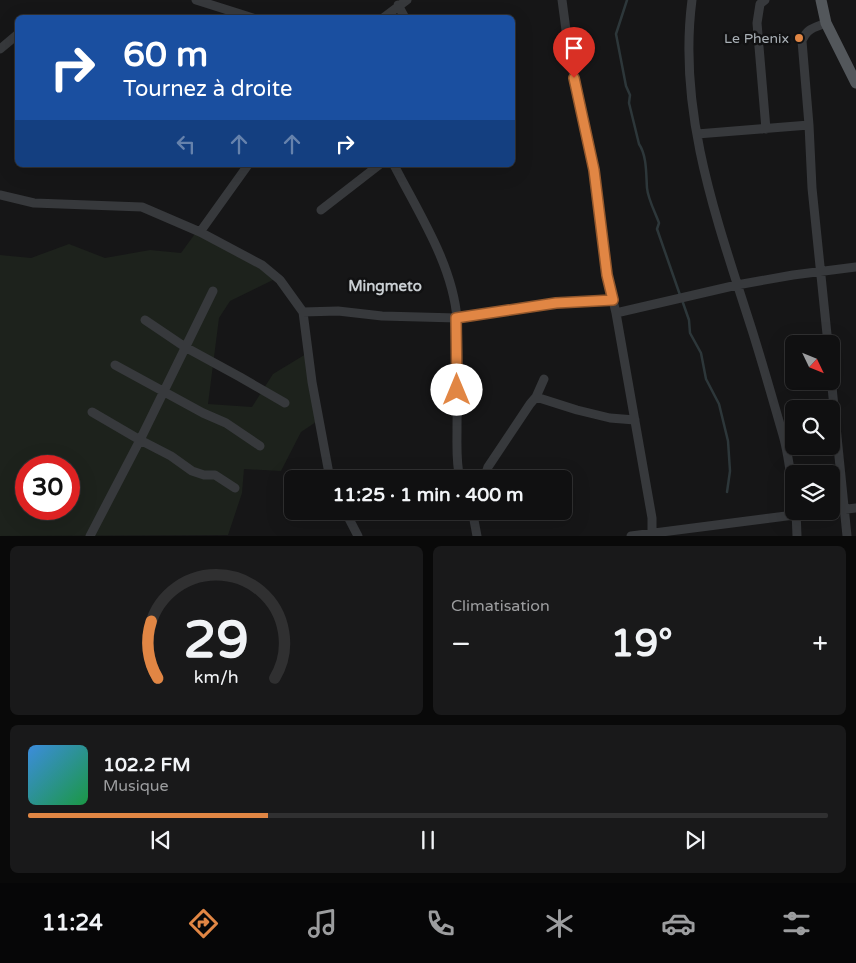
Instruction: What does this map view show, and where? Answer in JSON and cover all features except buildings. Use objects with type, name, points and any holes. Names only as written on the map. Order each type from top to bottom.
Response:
[{"type":"main road","points":[[821,0],[826,23],[856,83]]},
{"type":"street","points":[[196,0],[243,15]]},
{"type":"street","points":[[562,0],[577,95],[594,170],[607,275],[616,313],[652,518],[652,535]]},
{"type":"street","points":[[692,0],[688,27],[688,64],[702,163],[717,225],[784,437],[789,465]]},
{"type":"street","points":[[765,0],[760,4],[757,23],[766,129]]},
{"type":"street","points":[[387,15],[402,2],[404,15]]},
{"type":"street","points":[[826,23],[805,33],[802,41],[812,188],[827,335]]},
{"type":"street","points":[[0,49],[15,36]]},
{"type":"street","points":[[697,134],[809,125]]},
{"type":"street","points":[[200,232],[247,167]]},
{"type":"street","points":[[321,210],[376,167]]},
{"type":"street","points":[[395,167],[432,240],[452,294],[456,318],[458,470]]},
{"type":"street","points":[[0,195],[34,203],[142,207],[200,232],[262,265],[280,280],[303,312],[312,382],[328,470]]},
{"type":"street","points":[[616,313],[737,285],[856,267]]},
{"type":"street","points":[[90,536],[164,393],[213,291]]},
{"type":"street","points":[[303,312],[456,318],[556,303],[613,300]]},
{"type":"street","points":[[145,320],[185,347],[284,403]]},
{"type":"street","points":[[115,365],[202,413],[226,423],[260,446]]},
{"type":"street","points":[[488,470],[492,461],[536,397],[544,379]]},
{"type":"street","points":[[832,390],[846,509],[847,536]]},
{"type":"street","points":[[536,397],[610,418],[635,420]]},
{"type":"street","points":[[92,412],[171,456],[192,471],[204,475],[215,475],[235,488]]},
{"type":"street","points":[[840,510],[856,508]]},
{"type":"street","points":[[631,536],[652,535],[785,515]]},
{"type":"street","points":[[350,520],[358,536]]},
{"type":"street","points":[[474,520],[477,536]]},
{"type":"street","points":[[793,536],[797,535],[796,520]]},
{"type":"shaded area","points":[[197,231],[277,278],[230,301],[219,318],[208,404],[252,407],[273,374],[306,354],[316,422],[301,432],[281,471],[244,469],[242,493],[228,535],[0,536],[0,255],[31,258],[69,244],[105,258],[150,250],[181,253]]},
{"type":"waterway","points":[[627,0],[616,34],[626,86],[630,95],[629,103],[645,160],[650,201],[659,223],[657,229],[680,295]]},
{"type":"waterway","points":[[682,300],[689,320],[690,333],[701,353],[706,379],[719,404],[728,441],[730,471],[727,492]]},
{"type":"place","name":"Le Phenix","points":[[799,38]]},
{"type":"district","name":"Mingmeto","points":[[385,286]]},
{"type":"route","points":[[457,390],[456,318],[556,303],[613,300],[607,275],[594,170],[574,78]]}]
